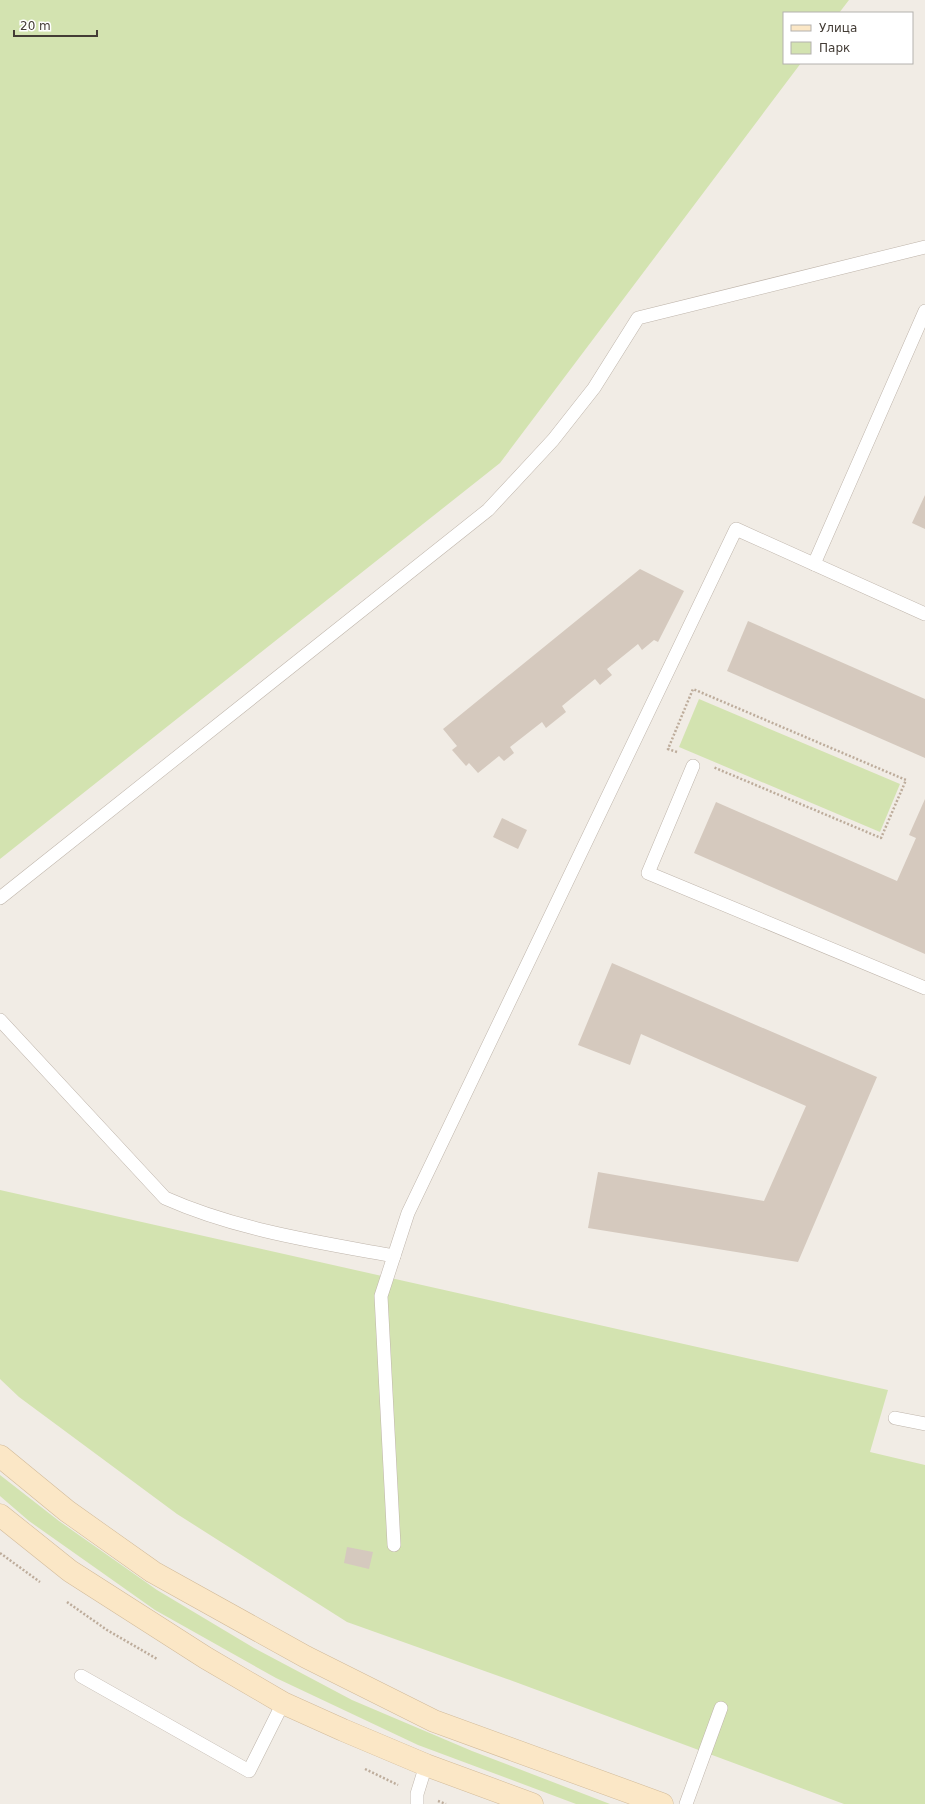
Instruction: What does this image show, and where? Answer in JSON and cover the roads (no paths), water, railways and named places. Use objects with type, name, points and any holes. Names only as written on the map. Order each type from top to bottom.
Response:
[{"type":"street","points":[[0,1456],[67,1511],[153,1572],[306,1657],[434,1721],[662,1804]]},
{"type":"street","points":[[0,1516],[70,1571],[206,1658],[283,1703],[342,1730],[426,1765],[532,1804]]},
{"type":"lane","points":[[0,898],[488,510],[553,440],[594,388],[638,318],[925,247]]},
{"type":"lane","points":[[814,564],[925,311]]},
{"type":"lane","points":[[394,1545],[381,1296],[408,1213],[736,529],[925,614]]},
{"type":"lane","points":[[695,763],[648,873],[925,988]]},
{"type":"lane","points":[[0,1020],[165,1198],[193,1210],[291,1237],[394,1256]]},
{"type":"lane","points":[[895,1418],[925,1424]]},
{"type":"lane","points":[[81,1676],[249,1771],[283,1703]]},
{"type":"lane","points":[[686,1804],[721,1708]]},
{"type":"lane","points":[[417,1804],[418,1794],[426,1765]]}]
